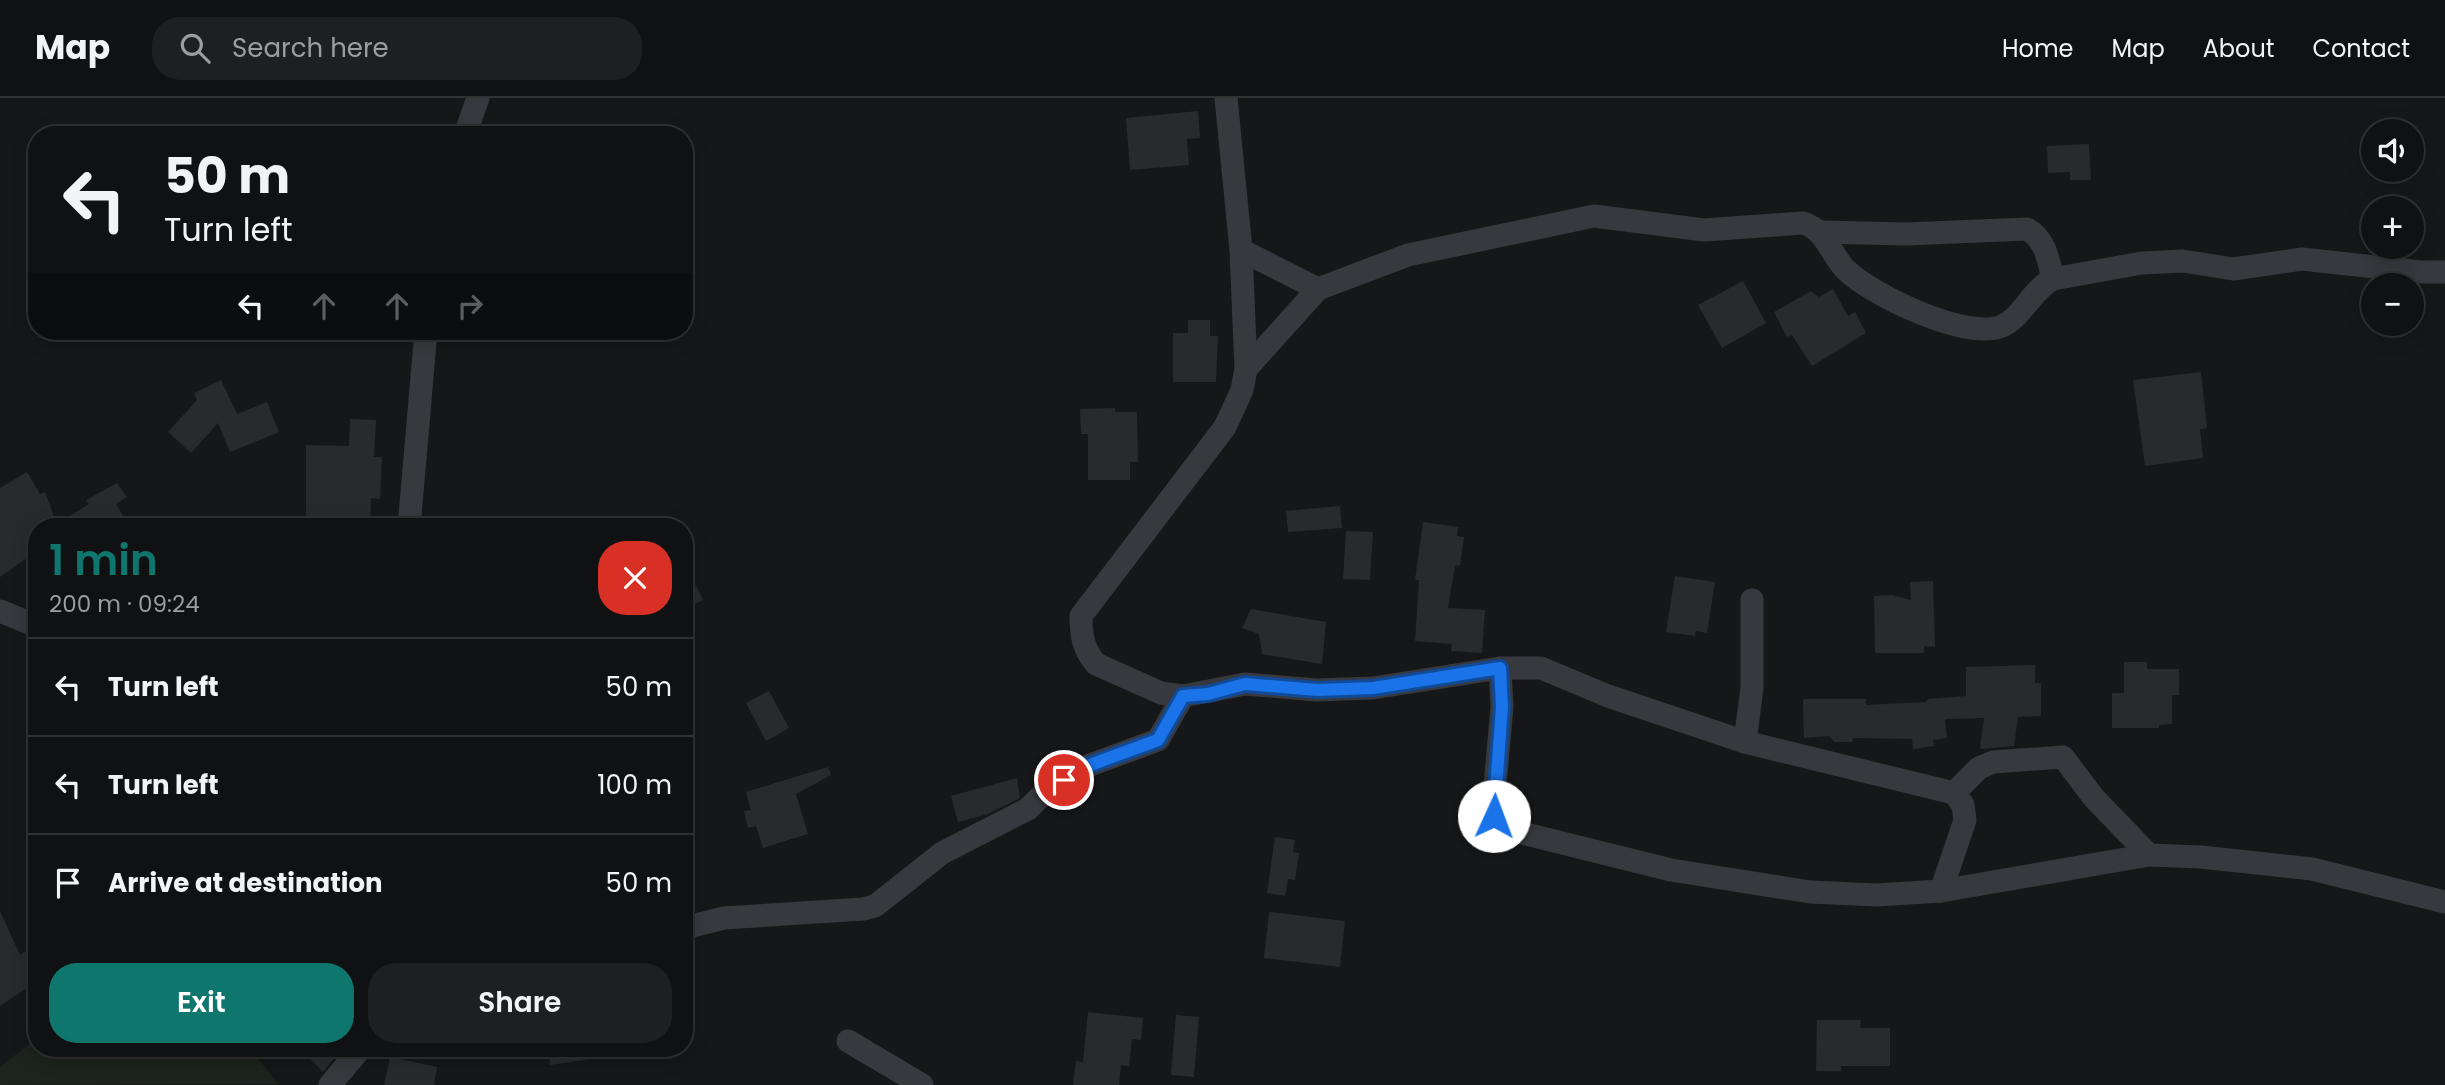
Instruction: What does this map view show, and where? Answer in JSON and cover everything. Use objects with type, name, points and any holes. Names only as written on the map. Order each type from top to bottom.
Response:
[{"type":"street","points":[[468,126],[478,98]]},
{"type":"street","points":[[1226,98],[1241,250],[1246,369],[1242,390],[1225,427],[1082,616],[1085,650],[1096,664],[1161,693],[1183,696],[1208,694],[1245,684],[1317,690],[1373,688],[1500,668],[1541,668],[1608,696],[1745,742],[1954,793],[1963,805],[1965,820],[1941,891]]},
{"type":"street","points":[[1246,369],[1318,289],[1408,256],[1594,216],[1704,230],[1803,223],[1821,232],[1906,234],[2027,229],[2037,235],[2046,250],[2053,279]]},
{"type":"street","points":[[1821,232],[1846,270],[1860,280],[1897,301],[1953,325],[1978,330],[2005,325],[2042,284],[2053,279],[2142,263],[2183,261],[2233,269],[2302,259],[2421,272],[2445,272]]},
{"type":"street","points":[[1241,250],[1318,289]]},
{"type":"street","points":[[410,518],[425,340]]},
{"type":"street","points":[[1745,742],[1752,688],[1752,600]]},
{"type":"street","points":[[0,611],[28,622]]},
{"type":"street","points":[[1500,668],[1502,707],[1493,808],[1494,816],[1502,827],[1671,870],[1810,892],[1877,895],[1941,891],[2149,855],[2201,857],[2312,869],[2445,902]]},
{"type":"street","points":[[693,926],[724,918],[875,906],[942,853],[1028,809],[1046,791],[1082,768],[1158,740],[1183,696]]},
{"type":"street","points":[[1954,793],[1979,768],[1993,762],[2063,757],[2094,798],[2149,855]]},
{"type":"street","points":[[848,1041],[922,1085]]},
{"type":"street","points":[[330,1085],[353,1057]]},
{"type":"shaded area","points":[[28,1045],[28,1057],[257,1057],[278,1084],[0,1085],[0,1067]]},
{"type":"building","points":[[1198,111],[1200,138],[1187,139],[1189,165],[1130,170],[1126,118]]},
{"type":"building","points":[[2089,144],[2091,180],[2070,180],[2070,172],[2048,173],[2047,146]]},
{"type":"building","points":[[1743,281],[1766,323],[1722,348],[1698,305]]},
{"type":"building","points":[[1833,289],[1848,316],[1855,312],[1866,333],[1812,366],[1792,335],[1787,337],[1774,312],[1811,291],[1819,297]]},
{"type":"building","points":[[1188,320],[1210,320],[1210,336],[1218,336],[1216,382],[1173,382],[1173,333],[1188,333]]},
{"type":"building","points":[[2201,372],[2207,428],[2200,429],[2203,458],[2145,466],[2133,380]]},
{"type":"building","points":[[221,380],[237,414],[267,402],[279,432],[230,452],[218,423],[191,453],[168,432],[197,400],[194,393]]},
{"type":"building","points":[[1115,408],[1115,412],[1137,412],[1138,462],[1130,462],[1130,480],[1088,480],[1088,434],[1081,434],[1080,409]]},
{"type":"building","points":[[350,419],[376,420],[374,457],[382,457],[380,499],[371,498],[370,518],[306,518],[306,445],[349,446]]},
{"type":"building","points":[[27,472],[40,494],[45,492],[55,518],[28,518],[28,557],[0,577],[0,488]]},
{"type":"building","points":[[117,483],[127,497],[116,504],[125,518],[67,518],[89,504],[86,500]]},
{"type":"building","points":[[1340,506],[1342,528],[1288,532],[1286,511]]},
{"type":"building","points":[[1423,522],[1458,527],[1457,536],[1464,537],[1460,566],[1455,565],[1448,608],[1485,610],[1482,653],[1451,651],[1452,644],[1415,641],[1419,580],[1415,580]]},
{"type":"building","points":[[1346,531],[1373,532],[1370,580],[1343,579]]},
{"type":"building","points":[[1675,576],[1715,582],[1707,633],[1696,631],[1695,636],[1666,632]]},
{"type":"building","points":[[693,580],[703,600],[693,605]]},
{"type":"building","points":[[1933,581],[1935,647],[1924,646],[1924,653],[1875,653],[1874,596],[1892,595],[1911,600],[1910,582]]},
{"type":"building","points":[[1251,609],[1326,622],[1322,664],[1262,654],[1259,634],[1242,628]]},
{"type":"building","points":[[2124,662],[2147,662],[2147,669],[2179,669],[2179,695],[2172,695],[2172,724],[2159,725],[2159,728],[2112,728],[2112,693],[2124,693]]},
{"type":"building","points":[[2035,665],[2035,683],[2041,683],[2041,716],[2018,717],[2014,746],[1980,749],[1984,718],[1945,719],[1947,738],[1933,740],[1934,746],[1913,749],[1912,739],[1853,738],[1852,742],[1834,742],[1829,736],[1804,738],[1803,699],[1866,699],[1866,705],[1926,702],[1928,699],[1966,696],[1966,667]]},
{"type":"building","points":[[769,691],[789,728],[766,741],[746,703]]},
{"type":"building","points":[[828,767],[831,775],[796,794],[808,834],[763,848],[756,826],[748,828],[744,811],[751,810],[746,792]]},
{"type":"building","points":[[1017,778],[1020,798],[988,814],[958,822],[951,796]]},
{"type":"building","points":[[1275,837],[1295,840],[1293,852],[1299,853],[1295,880],[1288,879],[1285,896],[1267,893]]},
{"type":"building","points":[[0,911],[20,955],[28,950],[28,987],[0,1006]]},
{"type":"building","points":[[1269,912],[1345,921],[1340,967],[1264,958]]},
{"type":"building","points":[[1088,1012],[1143,1018],[1141,1040],[1132,1039],[1129,1066],[1121,1065],[1119,1085],[1073,1085],[1076,1061],[1083,1062]]},
{"type":"building","points":[[1176,1015],[1199,1017],[1194,1077],[1171,1075]]},
{"type":"building","points":[[1817,1020],[1861,1020],[1860,1028],[1890,1028],[1890,1066],[1841,1066],[1841,1071],[1816,1071]]},
{"type":"building","points":[[309,1057],[336,1057],[323,1072]]},
{"type":"building","points":[[390,1057],[437,1067],[434,1085],[384,1085]]},
{"type":"building","points":[[549,1057],[598,1057],[598,1058],[550,1065]]},
{"type":"route","points":[[1064,780],[1082,768],[1158,740],[1183,696],[1208,694],[1245,684],[1317,690],[1373,688],[1500,668],[1502,707],[1494,816]]}]
